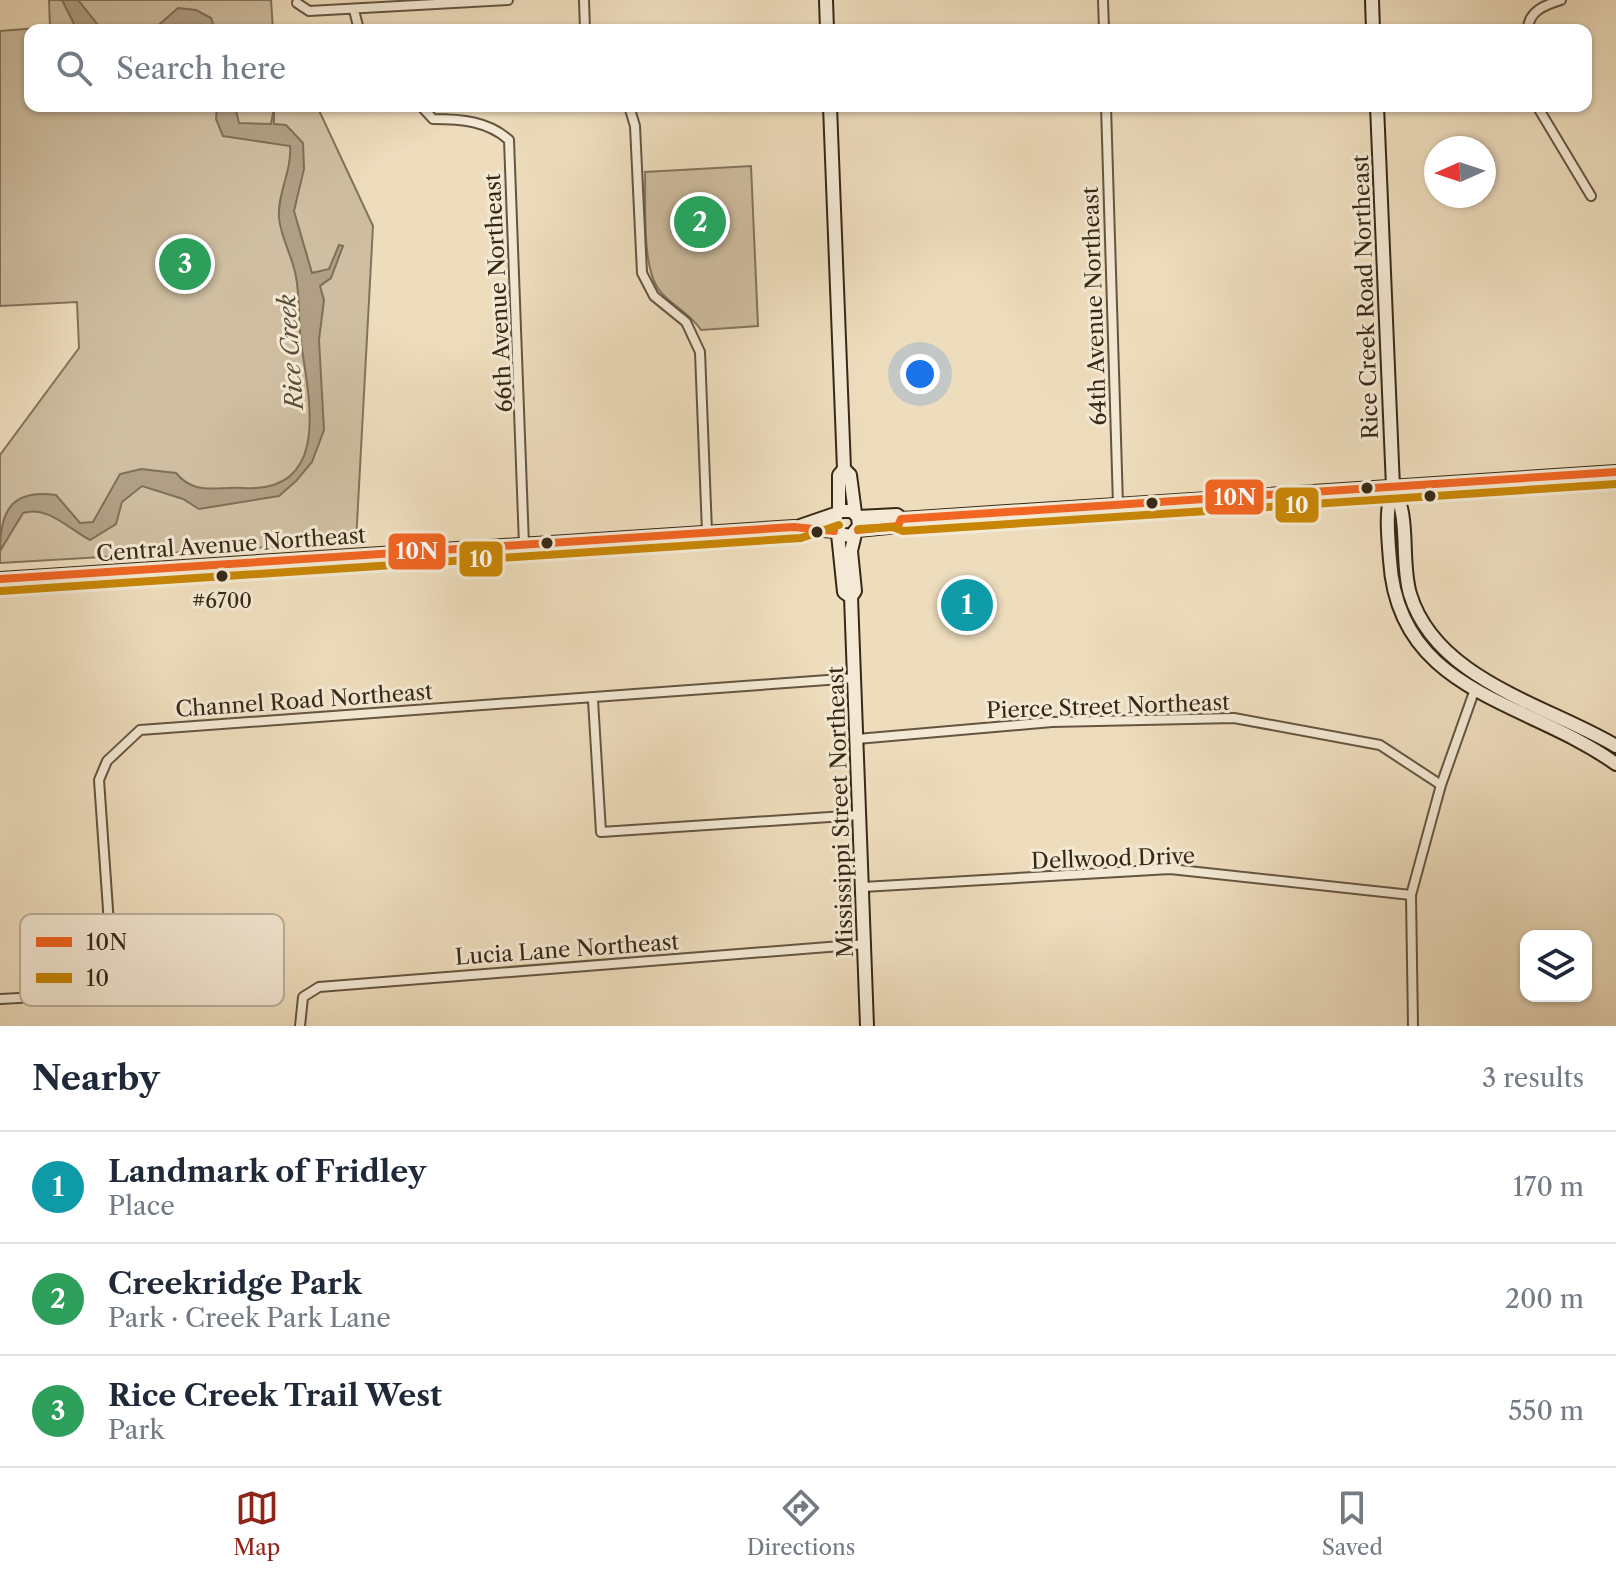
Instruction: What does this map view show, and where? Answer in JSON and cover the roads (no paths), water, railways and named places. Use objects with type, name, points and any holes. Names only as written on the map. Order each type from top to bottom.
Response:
[{"type":"street","points":[[297,3],[309,11],[508,0]]},
{"type":"street","points":[[584,0],[585,24]]},
{"type":"street","points":[[826,0],[827,24]]},
{"type":"street","points":[[1103,0],[1104,24]]},
{"type":"street","points":[[1372,0],[1373,24]]},
{"type":"street","points":[[1528,24],[1541,7],[1561,0]]},
{"type":"street","points":[[354,10],[358,24]]},
{"type":"street","name":"66th Avenue Northeast","points":[[427,112],[433,119],[459,119],[495,128],[509,140],[524,545]]},
{"type":"street","points":[[631,112],[635,126],[642,273],[654,296],[686,322],[700,352],[707,532]]},
{"type":"street","name":"Mississippi Street Northeast","points":[[830,112],[844,469],[839,475],[836,533],[844,592],[851,597]]},
{"type":"street","name":"64th Avenue Northeast","points":[[1106,112],[1118,505]]},
{"type":"street","name":"Rice Creek Road Northeast","points":[[1377,112],[1393,487],[1387,502],[1391,580],[1401,617],[1423,651],[1475,689],[1616,764]]},
{"type":"street","points":[[1541,112],[1591,196]]},
{"type":"street","name":"Mississippi Street Northeast","points":[[844,469],[850,475],[856,523],[851,551],[855,591],[851,597],[867,1026]]},
{"type":"street","points":[[837,513],[847,509],[856,523],[898,526],[901,519],[1616,472]]},
{"type":"street","name":"Rice Creek Road Northeast","points":[[1393,487],[1401,501],[1407,582],[1421,621],[1443,650],[1483,677],[1616,746]]},
{"type":"street","name":"Central Avenue Northeast","points":[[800,526],[837,513]]},
{"type":"street","name":"Central Avenue Northeast","points":[[0,579],[800,526],[846,537],[856,523]]},
{"type":"street","name":"Channel Road Northeast","points":[[108,914],[99,780],[107,761],[140,730],[593,700],[855,678]]},
{"type":"street","points":[[1413,1026],[1411,895],[1441,785],[1475,689]]},
{"type":"street","points":[[593,700],[601,832],[860,815]]},
{"type":"street","name":"Pierce Street Northeast","points":[[857,739],[1052,722],[1234,718],[1380,745],[1441,785]]},
{"type":"street","name":"Dellwood Drive","points":[[863,887],[1170,869],[1411,895]]},
{"type":"street","name":"Lucia Lane Northeast","points":[[300,1026],[303,997],[319,987],[866,944]]},
{"type":"street","name":"Channel Road Northeast","points":[[0,999],[20,998]]},
{"type":"place","name":"Creekridge Park","points":[[700,222]]},
{"type":"place","name":"Rice Creek Trail West","points":[[185,264]]},
{"type":"place","name":"#6700","points":[[222,576]]},
{"type":"place","name":"Landmark of Fridley","points":[[967,605]]},
{"type":"water label","name":"Rice Creek","points":[[291,352]]}]
